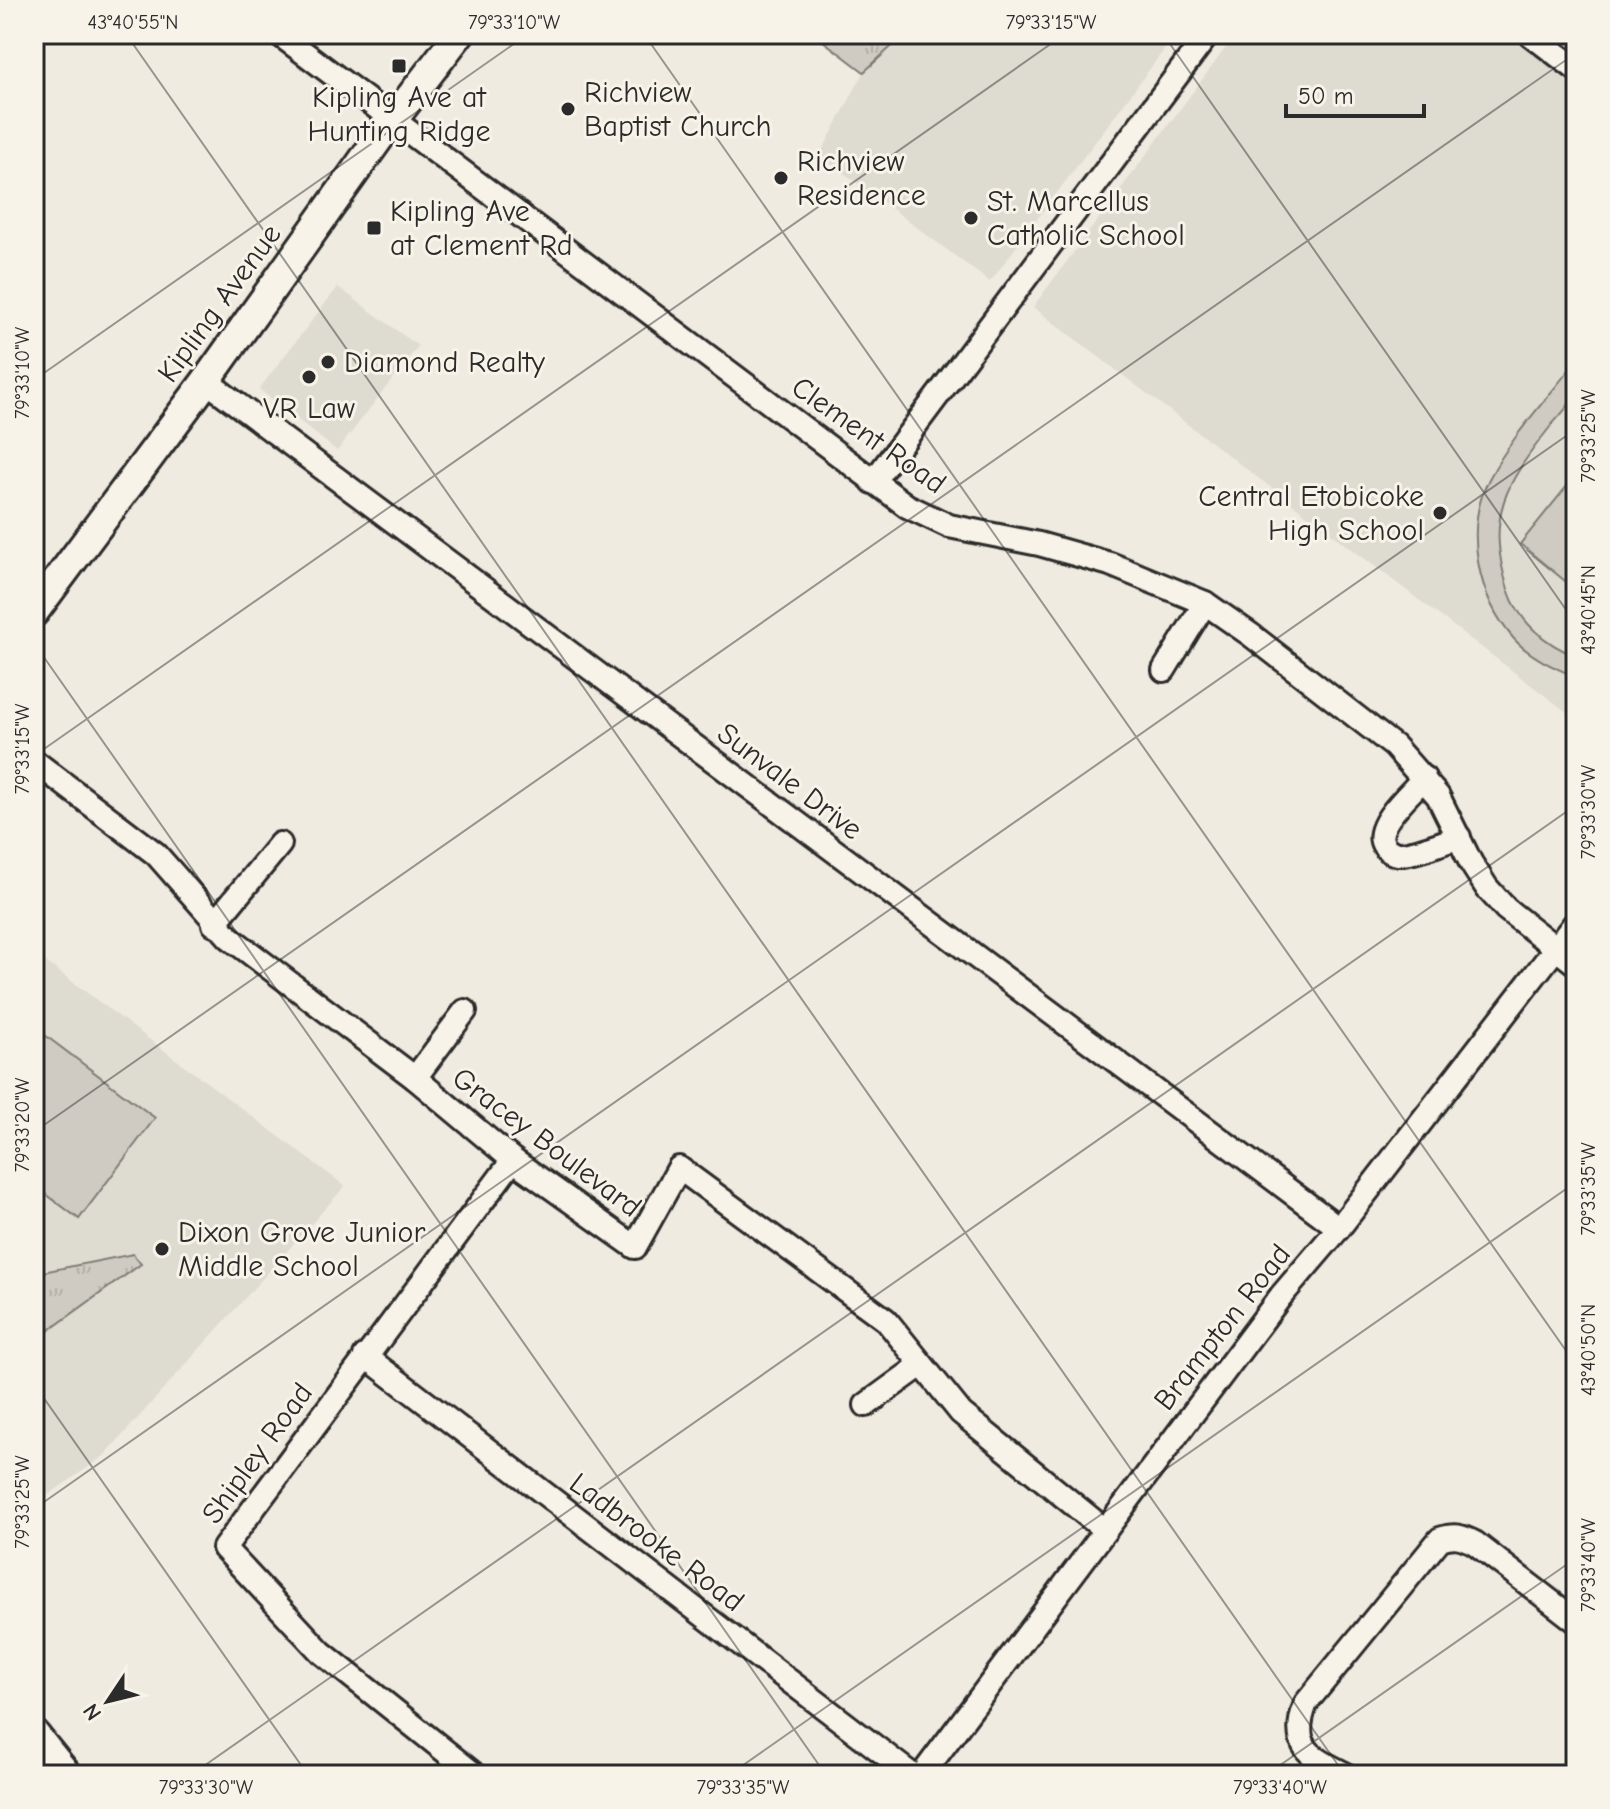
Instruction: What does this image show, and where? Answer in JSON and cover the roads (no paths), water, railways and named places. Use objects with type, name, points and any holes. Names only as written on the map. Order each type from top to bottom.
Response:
[{"type":"main road","name":"Kipling Avenue","points":[[34,612],[206,381],[392,121],[459,34]]},
{"type":"main road","points":[[34,1734],[67,1775]]},
{"type":"street","name":"Clement Road","points":[[279,34],[907,506],[949,526],[1039,544],[1110,564],[1205,603],[1251,635],[1394,746],[1424,778],[1444,806],[1487,888],[1506,909],[1576,964]]},
{"type":"street","points":[[873,482],[1208,34]]},
{"type":"street","points":[[1530,34],[1576,69]]},
{"type":"street","name":"Sunvale Drive","points":[[206,381],[1339,1228]]},
{"type":"street","points":[[1164,670],[1205,603]]},
{"type":"street","name":"Gracey Boulevard","points":[[34,761],[156,854],[214,924],[415,1078],[513,1160],[635,1247],[679,1168],[886,1320],[961,1413],[1105,1530]]},
{"type":"street","points":[[1424,778],[1383,825],[1380,835],[1384,846],[1391,852],[1401,854],[1459,837]]},
{"type":"street","points":[[214,924],[280,844]]},
{"type":"street","name":"Brampton Road","points":[[922,1775],[1281,1296],[1339,1228],[1576,922]]},
{"type":"street","points":[[415,1078],[465,1011]]},
{"type":"street","name":"Shipley Road","points":[[475,1775],[321,1652],[224,1548],[513,1160]]},
{"type":"street","name":"Ladbrooke Road","points":[[365,1356],[912,1775]]},
{"type":"street","points":[[866,1405],[921,1365]]},
{"type":"street","points":[[1347,1775],[1315,1758],[1301,1742],[1298,1731],[1306,1703],[1440,1539],[1461,1536],[1475,1543],[1576,1621]]},
{"type":"place","name":"Kipling Ave at Hunting Ridge","points":[[399,66]]},
{"type":"place","name":"Richview Baptist Church","points":[[568,109]]},
{"type":"place","name":"Richview Residence","points":[[781,178]]},
{"type":"place","name":"St. Marcellus Catholic School","points":[[971,218]]},
{"type":"place","name":"Kipling Ave at Clement Rd","points":[[374,228]]},
{"type":"place","name":"Diamond Realty","points":[[328,362]]},
{"type":"place","name":"VR Law","points":[[309,377]]},
{"type":"place","name":"Central Etobicoke High School","points":[[1440,513]]},
{"type":"place","name":"Dixon Grove Junior Middle School","points":[[162,1249]]}]
